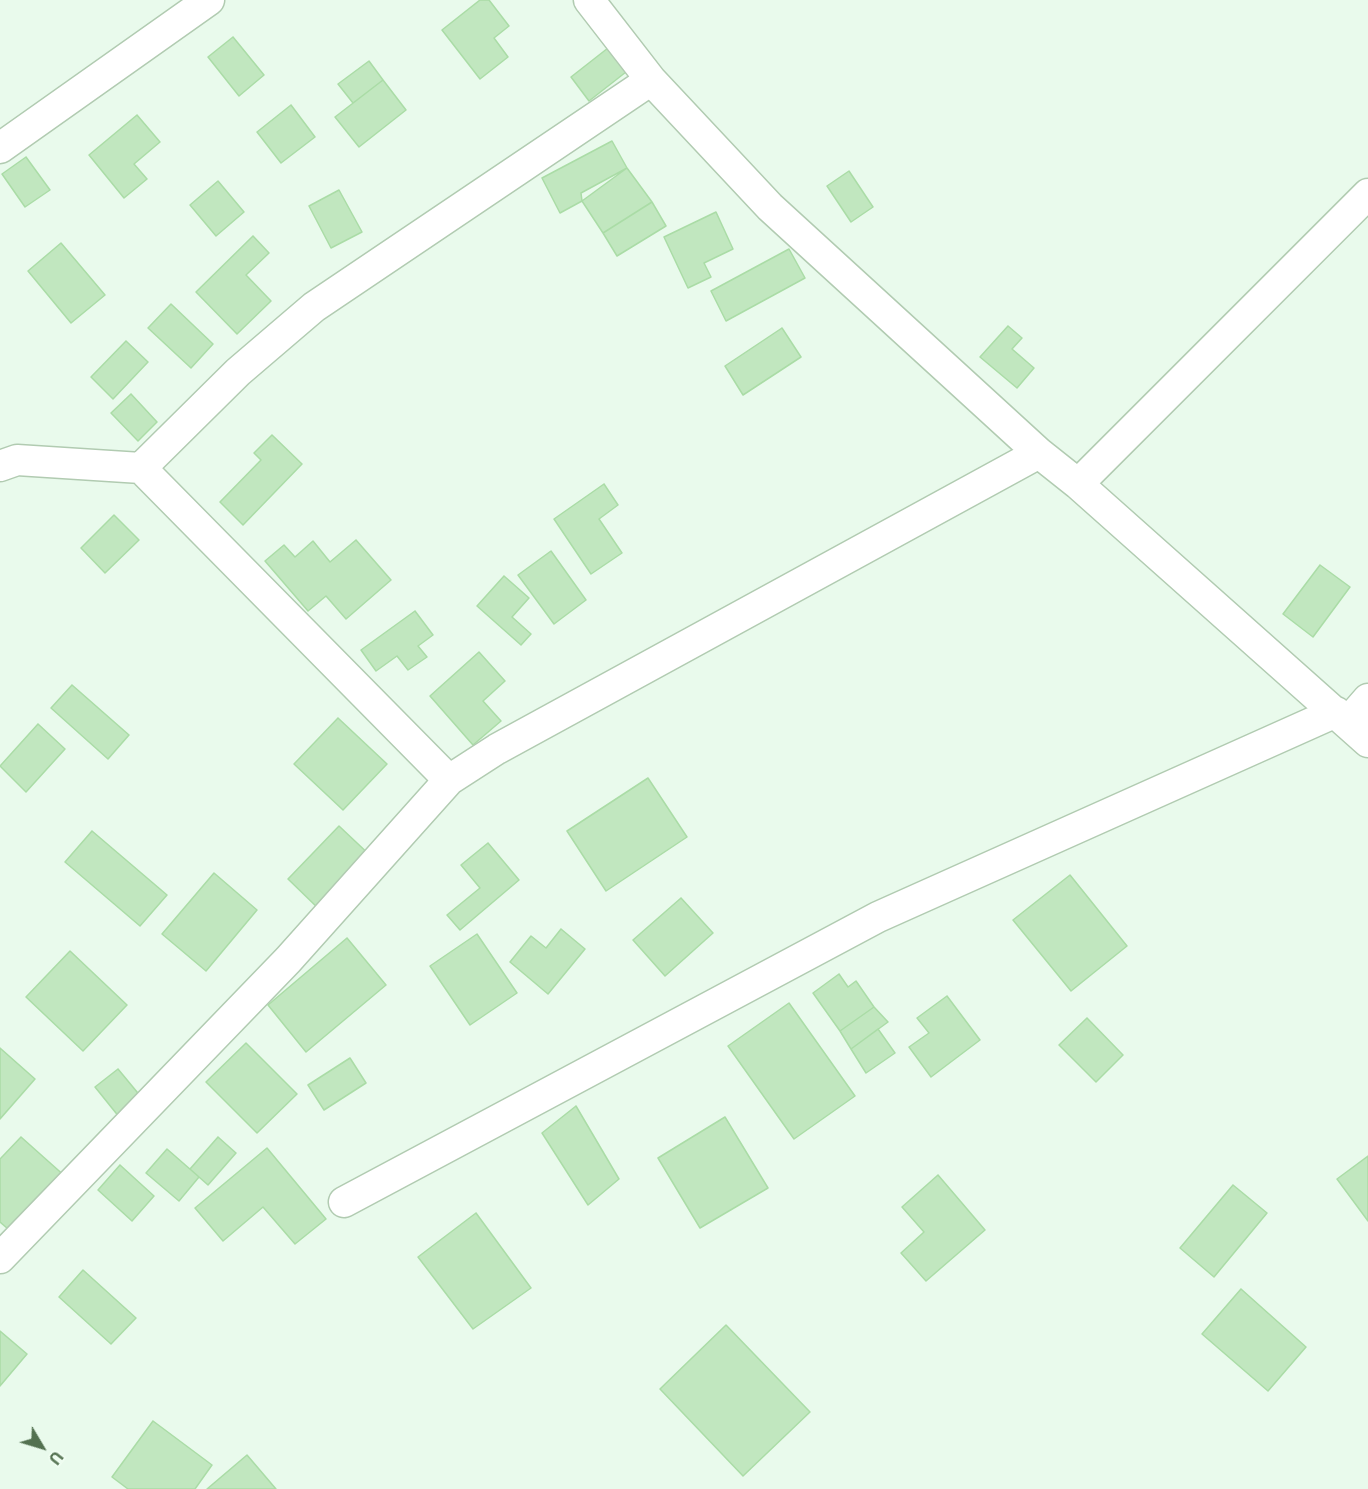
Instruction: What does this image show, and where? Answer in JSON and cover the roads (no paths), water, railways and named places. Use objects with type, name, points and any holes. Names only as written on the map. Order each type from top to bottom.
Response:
[{"type":"street","points":[[0,148],[209,0]]},
{"type":"street","points":[[589,0],[651,80],[770,207],[1039,453],[1078,484],[1350,726]]},
{"type":"street","points":[[141,468],[238,372],[314,307],[651,80]]},
{"type":"street","points":[[1078,484],[1368,194]]},
{"type":"street","points":[[0,1258],[288,960],[449,780],[497,749],[1039,453]]},
{"type":"street","points":[[0,466],[17,460],[141,468],[449,780]]},
{"type":"street","points":[[344,1202],[878,917],[1350,726],[1368,699]]}]
